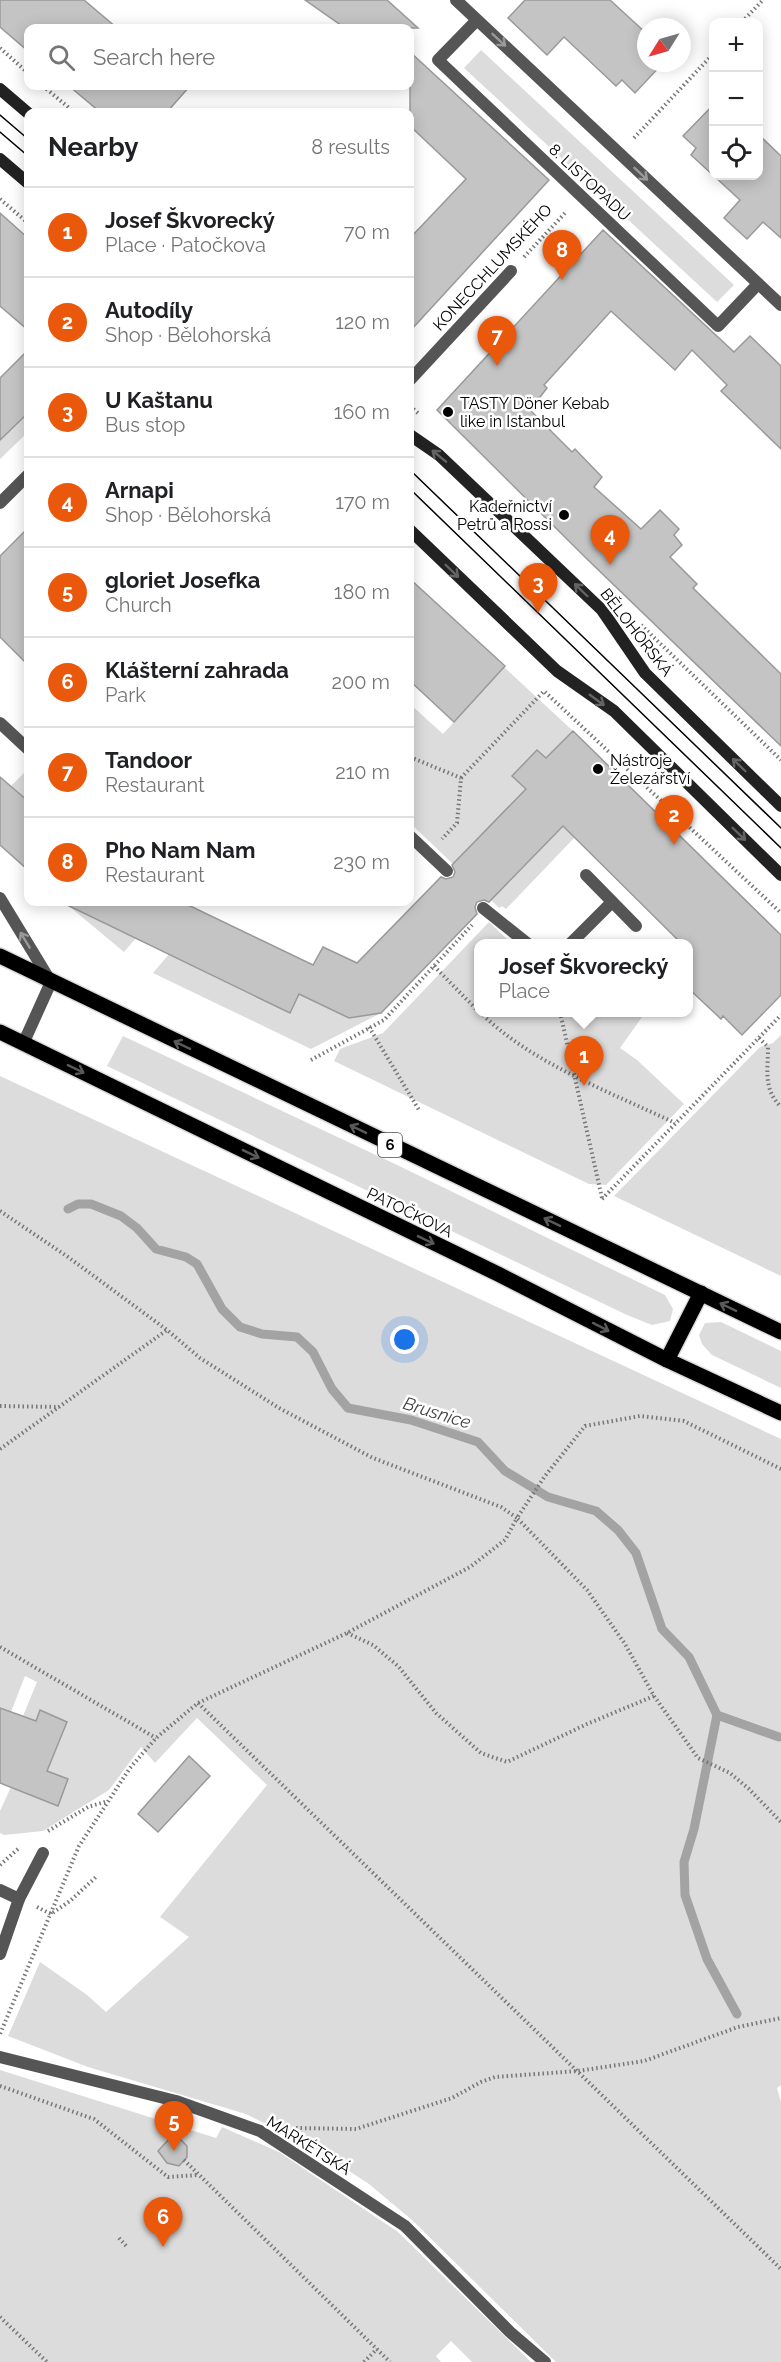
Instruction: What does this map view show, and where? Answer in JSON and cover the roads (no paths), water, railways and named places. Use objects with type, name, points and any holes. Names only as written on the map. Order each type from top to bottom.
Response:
[{"type":"main road","name":"6","points":[[0,956],[781,1332]]},
{"type":"main road","name":"PATOČKOVA","points":[[0,1032],[498,1274],[667,1360],[781,1413]]},
{"type":"main road","points":[[667,1360],[701,1293]]},
{"type":"street","points":[[456,0],[781,305]]},
{"type":"street","name":"8. LISTOPADU","points":[[477,20],[438,60],[718,326],[758,284]]},
{"type":"street","points":[[0,89],[24,110]]},
{"type":"street","points":[[0,159],[24,180]]},
{"type":"street","name":"KONECCHLUMSKÉHO","points":[[414,376],[511,271]]},
{"type":"street","name":"BĚLOHORSKÁ","points":[[414,438],[439,455],[602,610],[645,674],[781,806]]},
{"type":"street","points":[[0,503],[24,479]]},
{"type":"street","points":[[414,534],[557,671],[614,711],[781,875]]},
{"type":"street","points":[[0,723],[24,745]]},
{"type":"street","points":[[414,840],[447,871]]},
{"type":"street","points":[[586,875],[636,926]]},
{"type":"street","points":[[0,898],[51,982],[23,1044]]},
{"type":"street","points":[[575,939],[612,902]]},
{"type":"street","points":[[483,908],[522,939]]},
{"type":"street","points":[[0,1954],[19,1899],[43,1854]]},
{"type":"street","points":[[0,1890],[19,1899]]},
{"type":"street","name":"MARKÉTSKÁ","points":[[0,2057],[176,2101],[260,2131],[405,2226],[510,2332],[545,2362]]},
{"type":"waterway","name":"Brusnice","points":[[68,1209],[78,1204],[91,1204],[121,1216],[137,1228],[156,1249],[186,1257],[197,1264],[222,1309],[240,1327],[262,1334],[297,1337],[313,1352],[332,1389],[348,1408],[411,1420],[478,1442],[505,1471],[548,1497],[596,1511],[618,1530],[636,1553],[662,1629],[689,1657],[717,1715],[779,1737]]},
{"type":"waterway","points":[[717,1715],[694,1829],[684,1862],[685,1895],[707,1959],[737,2014]]},
{"type":"tram line","points":[[0,115],[24,136]]},
{"type":"tram line","points":[[0,132],[24,153]]},
{"type":"tram line","points":[[414,474],[781,828]]},
{"type":"tram line","points":[[414,493],[781,848]]},
{"type":"place","name":"Pho Nam Nam","points":[[562,280]]},
{"type":"place","name":"Tandoor","points":[[497,366]]},
{"type":"place","name":"TASTY Döner Kebab like in Istanbul","points":[[448,412]]},
{"type":"place","name":"Kadeřnictví Petrů a Rossi","points":[[564,515]]},
{"type":"place","name":"Arnapi","points":[[610,565]]},
{"type":"place","name":"U Kaštanu","points":[[538,613]]},
{"type":"place","name":"Nástroje Železářství","points":[[598,769]]},
{"type":"place","name":"Autodíly","points":[[674,845]]},
{"type":"place","name":"Josef Škvorecký","points":[[584,1086]]},
{"type":"place","name":"gloriet Josefka","points":[[174,2151]]},
{"type":"place","name":"Klášterní zahrada","points":[[163,2247]]}]
